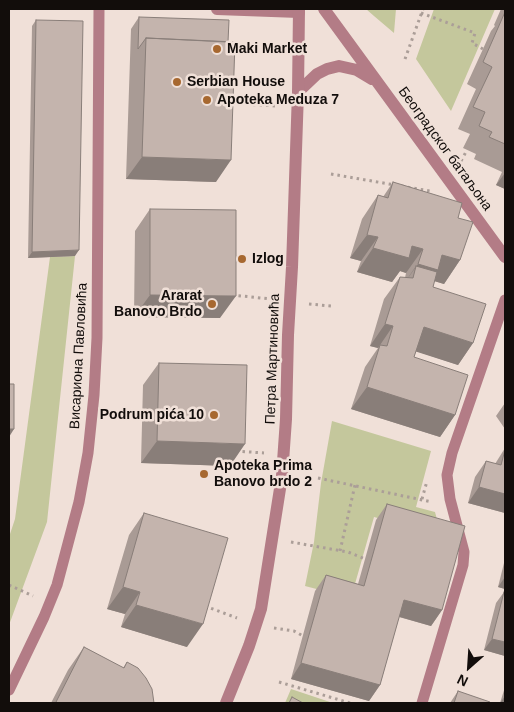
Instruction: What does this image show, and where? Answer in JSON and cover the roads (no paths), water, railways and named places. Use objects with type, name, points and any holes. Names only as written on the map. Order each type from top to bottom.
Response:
[{"type":"street","points":[[217,9],[299,10]]},
{"type":"street","name":"Београдског батаљона","points":[[324,9],[505,257]]},
{"type":"street","name":"Петра Мартиновића","points":[[226,703],[240,670],[260,609],[270,558],[284,455],[298,92],[299,10]]},
{"type":"street","name":"Београдског батаљона","points":[[298,92],[317,74],[340,66],[357,70],[378,83]]},
{"type":"lane","name":"Висариона Павловића","points":[[9,690],[44,618],[56,585],[79,502],[88,453],[97,338],[99,9]]},
{"type":"lane","points":[[422,703],[463,565],[464,552],[450,499],[447,474],[452,453],[505,300]]},
{"type":"place","name":"Maki Market","points":[[217,49]]},
{"type":"place","name":"Serbian House","points":[[177,82]]},
{"type":"place","name":"Apoteka Meduza 7","points":[[207,100]]},
{"type":"place","name":"Izlog","points":[[242,259]]},
{"type":"place","name":"Ararat Banovo Brdo","points":[[212,304]]},
{"type":"place","name":"Podrum pića 10","points":[[214,415]]},
{"type":"place","name":"Apoteka Prima Banovo brdo 2","points":[[204,474]]}]
